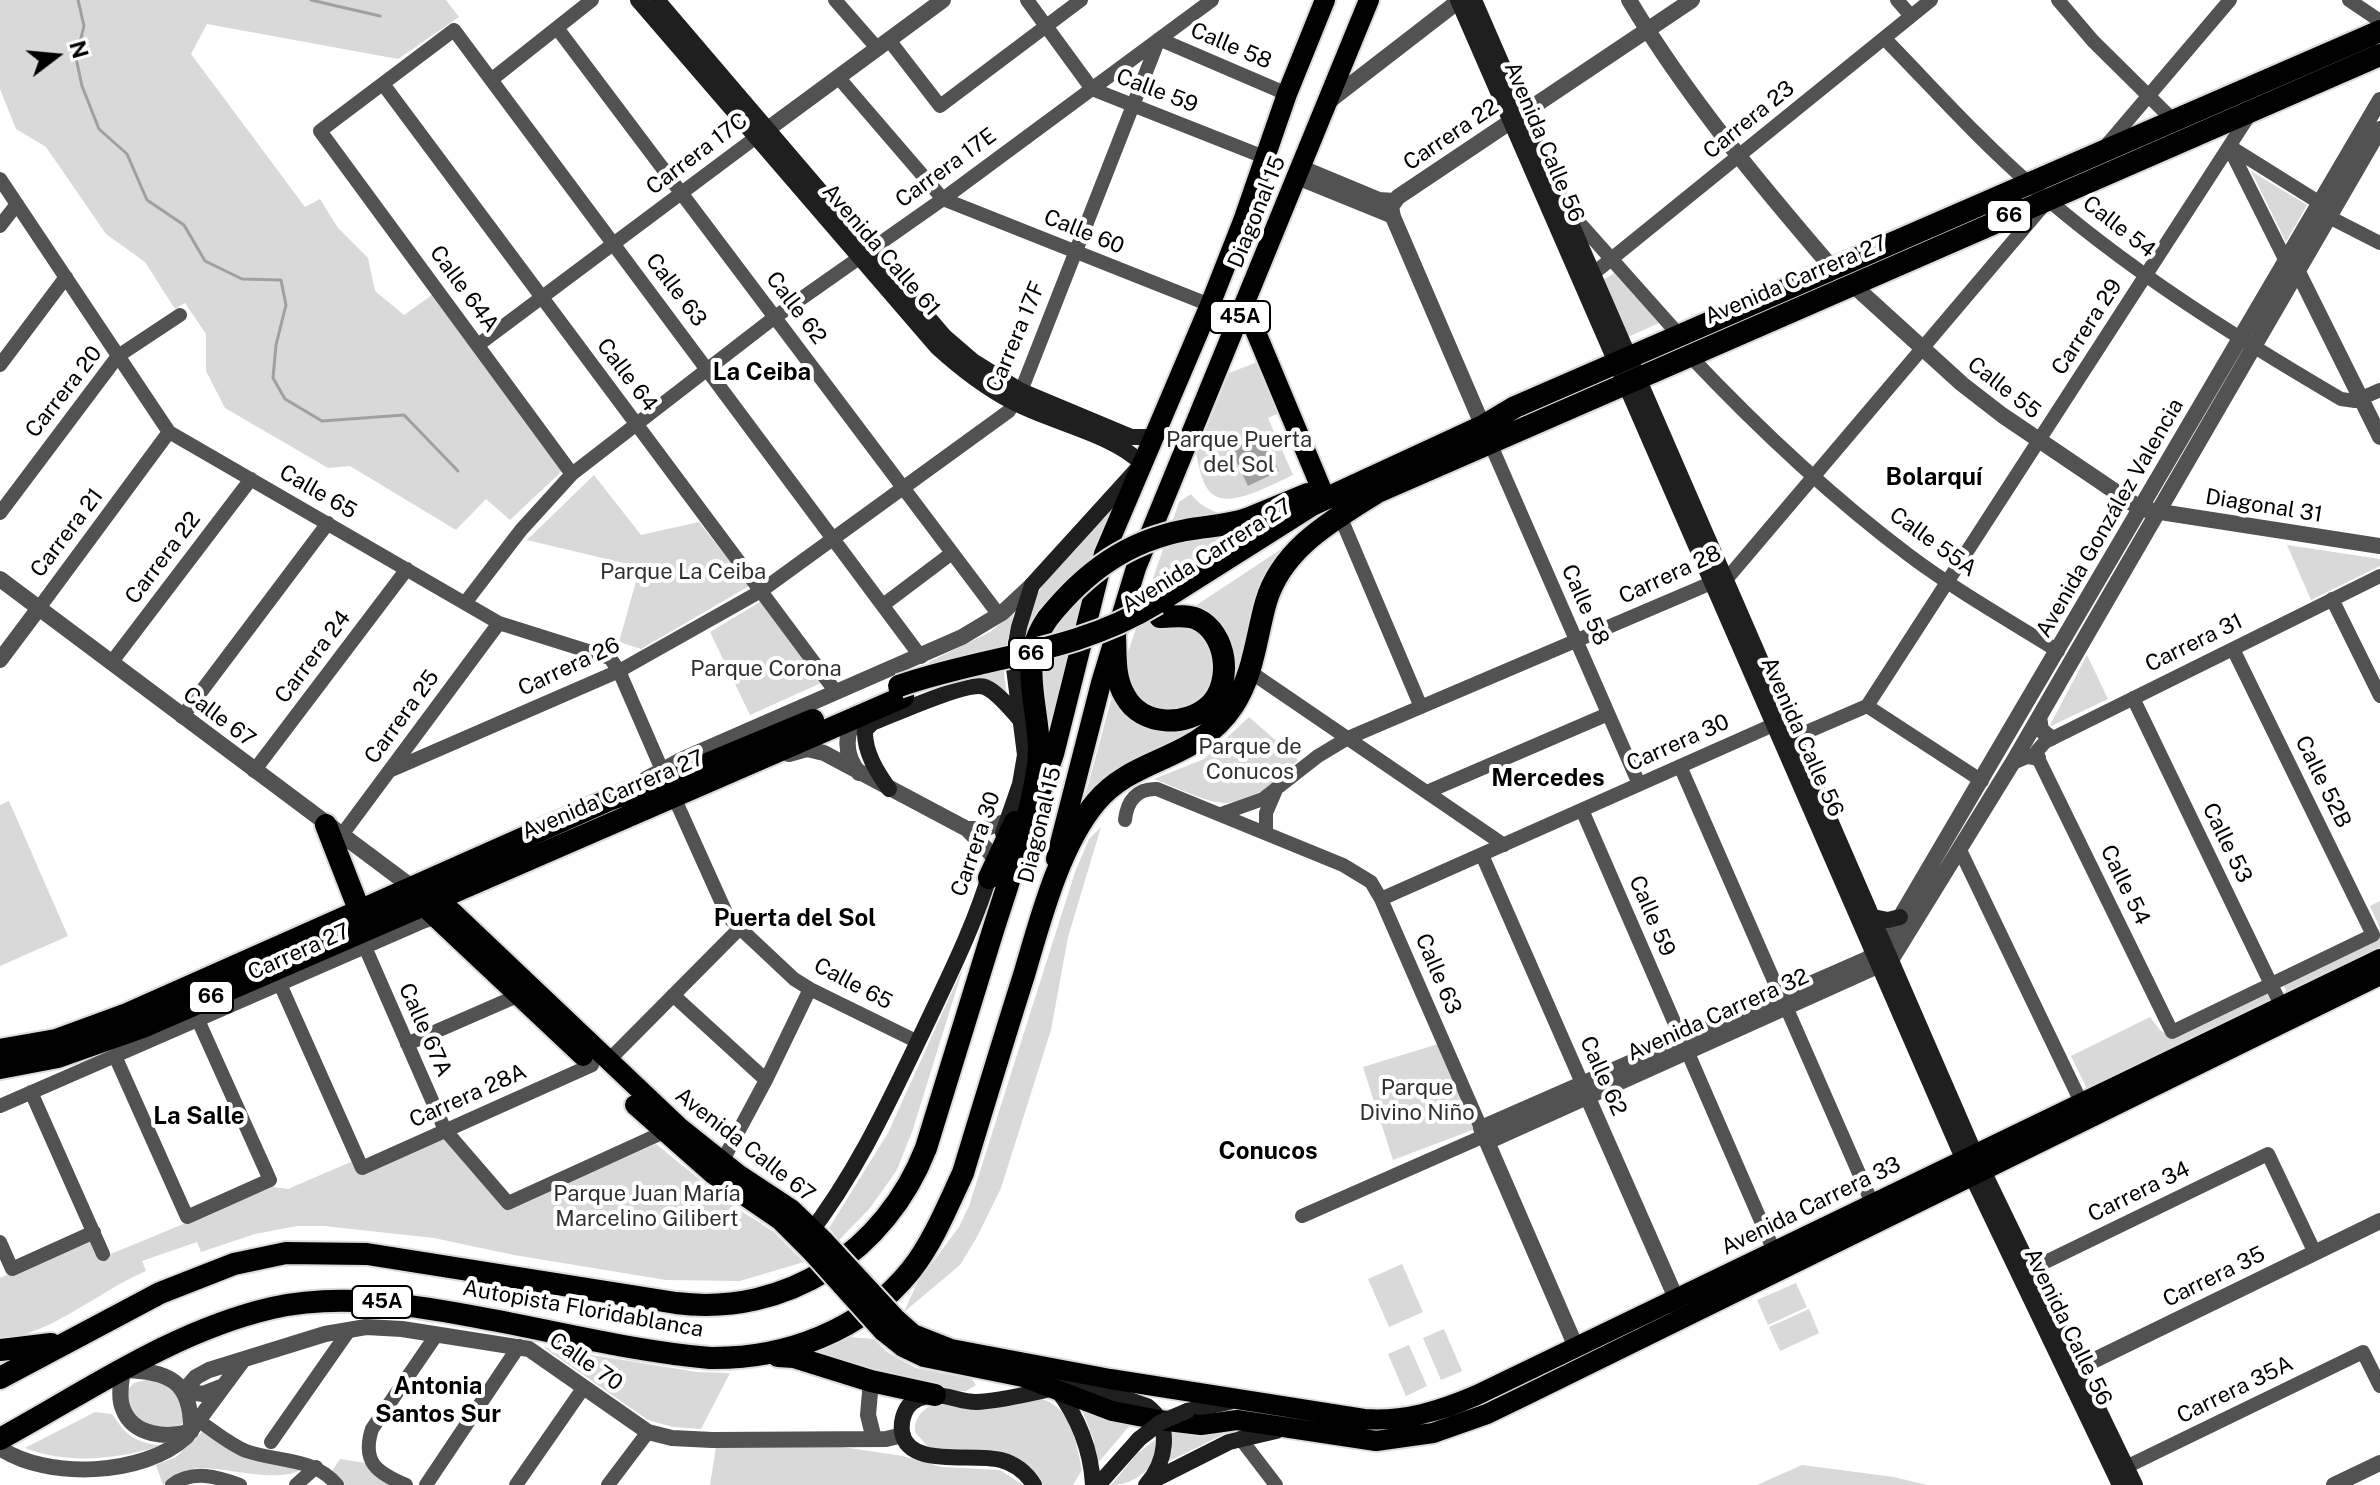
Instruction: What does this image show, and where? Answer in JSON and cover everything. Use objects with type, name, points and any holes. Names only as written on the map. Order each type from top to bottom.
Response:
[{"type":"highway","name":"Avenida Carrera 27","points":[[1684,346],[1833,269],[2380,31]]},
{"type":"highway","name":"Avenida Carrera 27","points":[[0,1050],[40,1044],[93,1028],[360,912],[428,904],[609,800],[961,667],[1073,642],[1158,610],[1325,514],[1490,443],[1627,371],[1684,346],[1852,284],[2380,55]]},
{"type":"highway","name":"Avenida Carrera 27","points":[[1158,610],[1312,505],[1483,426],[1515,407],[1627,371]]},
{"type":"highway","points":[[992,868],[1037,773],[1039,736],[1030,665],[1034,644],[1048,618],[1084,578],[1128,548],[1164,535],[1247,519],[1479,417],[1515,407]]},
{"type":"highway","name":"Autopista Floridablanca","points":[[0,1439],[172,1344],[235,1319],[296,1304],[344,1301],[431,1308],[690,1356],[731,1358],[765,1355],[810,1342],[853,1320],[911,1270],[963,1173],[1047,900],[1080,826],[1099,799],[1129,776],[1190,748],[1209,733],[1234,704],[1249,671],[1269,594],[1280,573],[1304,542],[1376,493]]},
{"type":"highway","points":[[1115,636],[1117,676],[1132,706],[1160,721],[1193,717],[1217,695],[1225,664],[1219,643],[1196,619],[1158,610]]},
{"type":"highway","name":"Avenida Carrera 27","points":[[0,1068],[58,1057],[119,1037],[742,768],[857,716],[901,692]]},
{"type":"highway","name":"Autopista Floridablanca","points":[[0,1378],[160,1293],[213,1271],[286,1253],[367,1254],[691,1305],[747,1302],[815,1279],[846,1259],[877,1229],[896,1206],[920,1165],[1021,840],[1037,773]]},
{"type":"highway","points":[[334,831],[360,912]]},
{"type":"highway","points":[[0,1350],[72,1340]]},
{"type":"highway","points":[[765,1355],[794,1357],[871,1381],[935,1395]]},
{"type":"main road","name":"Avenida Calle 61","points":[[638,0],[761,134],[864,254],[944,336],[1018,397],[1124,449],[1142,464]]},
{"type":"main road","name":"Avenida Calle 61","points":[[657,0],[761,134]]},
{"type":"main road","name":"Diagonal 15","points":[[1047,900],[1074,784],[1115,636],[1143,551],[1369,0]]},
{"type":"main road","name":"Avenida Calle 56","points":[[1463,0],[1564,205],[1594,273],[1627,371]]},
{"type":"main road","name":"Diagonal 15","points":[[1021,840],[1054,754],[1104,554],[1210,305],[1323,1]]},
{"type":"main road","name":"Avenida Calle 56","points":[[1518,116],[1718,580],[1795,737],[1873,917],[1882,957]]},
{"type":"main road","points":[[1245,306],[1321,488]]},
{"type":"main road","name":"Avenida Calle 61","points":[[1018,397],[1131,437],[1154,437]]},
{"type":"main road","name":"Carrera 30","points":[[813,1242],[869,1142],[918,1042],[954,965],[992,868],[1024,770],[1023,723],[1014,684],[1013,660],[1022,613],[1032,585],[1142,464]]},
{"type":"main road","name":"Avenida Calle 56","points":[[1718,580],[1773,725],[1882,957],[1973,1165],[2072,1371],[2135,1485]]},
{"type":"main road","points":[[889,789],[866,747],[865,730],[872,723],[973,686],[983,686],[1023,723]]},
{"type":"main road","name":"Avenida Calle 67","points":[[428,904],[445,905],[664,1132],[713,1174],[813,1242]]},
{"type":"main road","points":[[1873,917],[1888,920],[1900,917]]},
{"type":"main road","name":"Avenida Carrera 33","points":[[1298,1431],[1376,1441],[1433,1433],[1474,1420],[1611,1354],[1973,1165],[2082,1104],[2380,959]]},
{"type":"main road","name":"Avenida Carrera 33","points":[[1247,1402],[1364,1419],[1408,1417],[1464,1401],[1576,1347],[1675,1307],[1774,1251],[1872,1203],[1973,1165],[2380,975]]},
{"type":"main road","name":"Avenida Calle 67","points":[[600,1063],[722,1162],[784,1203],[813,1242],[914,1354],[1023,1377],[1112,1411],[1201,1425],[1237,1420],[1298,1431]]},
{"type":"main road","name":"Avenida Calle 56","points":[[1973,1165],[2031,1269],[2120,1485]]},
{"type":"main road","name":"Avenida Calle 67","points":[[889,1325],[932,1343],[1019,1362],[1247,1402]]},
{"type":"main road","points":[[1019,1362],[1147,1406],[1159,1420],[1163,1435],[1162,1458],[1156,1473],[1146,1485]]},
{"type":"main road","points":[[975,1402],[982,1397],[986,1386],[979,1369]]},
{"type":"main road","points":[[1034,1485],[1021,1469],[1004,1460],[972,1455],[924,1455],[909,1448],[903,1435],[902,1420],[908,1407],[920,1398],[935,1395],[975,1402],[1056,1388],[1080,1428],[1096,1485]]},
{"type":"main road","points":[[1096,1485],[1139,1439],[1161,1422],[1216,1403],[1247,1402]]},
{"type":"main road","points":[[1146,1485],[1240,1438],[1273,1431],[1298,1431]]},
{"type":"street","points":[[491,80],[592,0]]},
{"type":"street","points":[[835,0],[883,44],[940,106],[1081,0]]},
{"type":"street","name":"Carrera 17C","points":[[478,345],[943,0]]},
{"type":"street","name":"Calle 59","points":[[1027,0],[1092,89],[1264,157]]},
{"type":"street","name":"Carrera 17E","points":[[465,603],[521,530],[572,474],[775,317],[943,199],[1212,0]]},
{"type":"street","points":[[1328,102],[1463,0]]},
{"type":"street","points":[[1629,0],[1738,156],[1833,269]]},
{"type":"street","name":"Carrera 22","points":[[1394,208],[1518,116],[1692,0]]},
{"type":"street","points":[[1897,0],[1911,16]]},
{"type":"street","name":"Carrera 23","points":[[1594,273],[1931,0]]},
{"type":"street","points":[[2058,0],[2174,121]]},
{"type":"street","points":[[2099,153],[2230,0]]},
{"type":"street","points":[[2349,0],[2380,21]]},
{"type":"street","name":"Calle 62","points":[[557,28],[999,615]]},
{"type":"street","name":"Calle 63","points":[[383,84],[454,30],[921,657],[937,698]]},
{"type":"street","name":"Calle 54","points":[[1884,38],[2029,184],[2145,277],[2246,344],[2341,399],[2361,400]]},
{"type":"street","name":"Calle 58","points":[[1159,39],[1287,94]]},
{"type":"street","name":"Carrera 17F","points":[[761,591],[1009,411],[1018,397],[1159,39]]},
{"type":"street","points":[[838,77],[943,199]]},
{"type":"street","name":"Calle 64A","points":[[383,84],[320,131],[572,474]]},
{"type":"street","name":"Calle 64","points":[[383,84],[836,692]]},
{"type":"street","name":"Avenida González Valencia","points":[[1882,957],[1960,850],[2013,762],[2149,510],[2324,210],[2380,100]]},
{"type":"street","name":"Carrera 29","points":[[1867,706],[2253,110]]},
{"type":"street","name":"Avenida González Valencia","points":[[2324,210],[2380,129]]},
{"type":"street","points":[[2229,147],[2380,243]]},
{"type":"street","points":[[2229,147],[2380,437]]},
{"type":"street","points":[[1300,172],[1394,208],[1479,417]]},
{"type":"street","name":"Calle 65","points":[[0,179],[169,432],[499,623],[603,654],[616,664],[619,671]]},
{"type":"street","name":"Calle 60","points":[[943,199],[1210,305]]},
{"type":"street","name":"Carrera 28","points":[[1221,814],[1263,799],[1318,756],[1348,738],[1736,570],[2048,199]]},
{"type":"street","points":[[0,226],[17,204]]},
{"type":"street","name":"Calle 55A","points":[[1564,205],[1733,402],[1815,477],[1947,582],[2058,651]]},
{"type":"street","points":[[0,365],[66,277]]},
{"type":"street","name":"Calle 55","points":[[1852,284],[1962,384],[2038,442],[2149,510]]},
{"type":"street","name":"Carrera 20","points":[[0,513],[118,356],[180,315]]},
{"type":"street","points":[[2361,400],[2380,390]]},
{"type":"street","name":"Carrera 21","points":[[0,660],[169,432]]},
{"type":"street","name":"Calle 58","points":[[1490,443],[1639,784]]},
{"type":"street","name":"Carrera 22","points":[[111,663],[251,479]]},
{"type":"street","name":"Avenida González Valencia","points":[[1882,957],[1900,917],[2058,651],[2149,510]]},
{"type":"street","name":"Diagonal 31","points":[[2149,510],[2380,546]]},
{"type":"street","points":[[1340,516],[1421,707]]},
{"type":"street","points":[[182,717],[328,523]]},
{"type":"street","points":[[883,605],[952,553]]},
{"type":"street","name":"Carrera 24","points":[[254,771],[407,569]]},
{"type":"street","name":"Carrera 31","points":[[2051,738],[2380,576]]},
{"type":"street","name":"Calle 67","points":[[0,579],[428,904]]},
{"type":"street","name":"Avenida Carrera 27","points":[[609,800],[662,770],[962,637],[999,615],[1032,585]]},
{"type":"street","name":"Carrera 26","points":[[389,771],[619,671],[761,591]]},
{"type":"street","points":[[2332,599],[2380,696]]},
{"type":"street","name":"Carrera 25","points":[[334,831],[389,771],[499,623]]},
{"type":"street","name":"Calle 52B","points":[[2233,649],[2373,935],[2271,984]]},
{"type":"street","points":[[619,671],[662,770]]},
{"type":"street","points":[[1249,671],[1504,845]]},
{"type":"street","name":"Calle 53","points":[[2133,698],[2282,1007]]},
{"type":"street","points":[[1795,737],[1867,706],[1982,781]]},
{"type":"street","points":[[1427,792],[1608,714]]},
{"type":"street","points":[[857,716],[847,735],[847,746],[848,756],[860,774]]},
{"type":"street","points":[[2013,762],[2027,756],[2038,758],[2039,747],[2051,738],[2041,730],[2039,717]]},
{"type":"street","name":"Carrera 30","points":[[1381,899],[1773,725]]},
{"type":"street","points":[[421,729],[425,742],[435,751]]},
{"type":"street","points":[[742,768],[807,749],[824,753],[967,829],[984,829],[1007,821]]},
{"type":"street","name":"Calle 54","points":[[2038,758],[2172,1032],[2271,984]]},
{"type":"street","points":[[1680,766],[1872,1203]]},
{"type":"street","name":"Calle 63","points":[[1125,820],[1126,810],[1134,796],[1148,789],[1165,791],[1356,871],[1371,882],[1576,1347]]},
{"type":"street","points":[[1266,833],[1266,813],[1276,791]]},
{"type":"street","name":"Calle 65","points":[[674,797],[721,905],[739,929],[794,979],[918,1042]]},
{"type":"street","name":"Calle 59","points":[[1582,810],[1774,1251]]},
{"type":"street","points":[[967,829],[992,868]]},
{"type":"street","points":[[1960,850],[2082,1104]]},
{"type":"street","name":"Calle 62","points":[[1482,855],[1585,1090],[1675,1307]]},
{"type":"street","name":"Carrera 27","points":[[0,1106],[426,920],[428,904]]},
{"type":"street","points":[[600,1063],[739,929]]},
{"type":"street","name":"Calle 67A","points":[[365,947],[445,1130],[508,1203],[664,1132]]},
{"type":"street","name":"Avenida Carrera 32","points":[[1484,1135],[1882,957]]},
{"type":"street","name":"Carrera 28A","points":[[280,984],[362,1168],[600,1063]]},
{"type":"street","points":[[722,1162],[810,989]]},
{"type":"street","points":[[407,1044],[526,992]]},
{"type":"street","points":[[673,995],[766,1080]]},
{"type":"street","points":[[115,1056],[187,1217],[270,1180],[198,1020]]},
{"type":"street","points":[[31,1092],[103,1254]]},
{"type":"street","points":[[1302,1216],[1484,1135]]},
{"type":"street","name":"Carrera 34","points":[[2031,1269],[2268,1154],[2315,1253]]},
{"type":"street","name":"Carrera 35","points":[[2072,1371],[2380,1221]]},
{"type":"street","points":[[0,1242],[12,1269],[94,1232]]},
{"type":"street","name":"Avenida Carrera 33","points":[[1611,1354],[1675,1307]]},
{"type":"street","name":"Calle 70","points":[[184,1391],[202,1373],[325,1334],[350,1329],[389,1328],[519,1346],[534,1352],[648,1432],[672,1438],[874,1439],[903,1435]]},
{"type":"street","points":[[271,1442],[350,1329]]},
{"type":"street","points":[[406,1485],[380,1473],[373,1465],[369,1439],[372,1429],[437,1334]]},
{"type":"street","points":[[426,1485],[519,1346]]},
{"type":"street","name":"Carrera 35A","points":[[2126,1467],[2363,1352],[2380,1386]]},
{"type":"street","points":[[0,1448],[15,1457],[43,1466],[76,1469],[137,1462],[167,1452],[195,1426],[243,1360]]},
{"type":"street","points":[[195,1426],[176,1435],[156,1434],[133,1424],[122,1407],[123,1370],[157,1372],[174,1381],[184,1391],[195,1426],[246,1451],[316,1467],[337,1485]]},
{"type":"street","points":[[871,1381],[868,1415],[874,1439]]},
{"type":"street","points":[[184,1391],[203,1394],[221,1387]]},
{"type":"street","points":[[516,1485],[584,1387]]},
{"type":"street","points":[[608,1485],[648,1432]]},
{"type":"street","points":[[1240,1438],[1276,1485]]},
{"type":"street","points":[[2334,1485],[2380,1463]]},
{"type":"street","points":[[296,1485],[316,1467]]},
{"type":"street","points":[[175,1483],[188,1477],[211,1476],[240,1485]]},
{"type":"green space","points":[[0,0],[446,0],[459,17],[398,59],[207,24],[191,54],[305,207],[320,199],[338,228],[368,258],[375,291],[404,315],[432,295],[562,471],[510,520],[486,499],[456,530],[350,466],[328,468],[225,408],[206,371],[206,334],[185,303],[175,309],[145,262],[106,234],[46,147],[16,129],[0,89]]},
{"type":"green space","points":[[2251,171],[2307,205],[2286,242]]},
{"type":"green space","points":[[1614,273],[1659,323],[1628,337],[1603,280]]},
{"type":"green space","name":"Parque Puerta del Sol","points":[[1260,361],[1281,412],[1268,418],[1293,475],[1238,498],[1217,497],[1204,483],[1196,454],[1229,373]]},
{"type":"green space","name":"Parque La Ceiba","points":[[594,475],[641,535],[699,522],[749,586],[641,649],[619,642],[640,567],[527,540]]},
{"type":"green space","points":[[1191,494],[1199,503],[1219,513],[1277,518],[1153,597],[1159,629],[1171,625],[1182,626],[1203,637],[1216,658],[1217,670],[1214,685],[1197,709],[1162,715],[1132,692],[1127,676],[1127,655],[1179,502]]},
{"type":"green space","points":[[1112,510],[1048,747],[1028,671],[1025,626],[1031,607],[1054,571]]},
{"type":"green space","points":[[1295,540],[1236,680],[1200,729],[1116,769],[1097,784],[1084,800],[1114,689],[1139,722],[1155,730],[1177,730],[1231,664],[1186,612]]},
{"type":"green space","points":[[2287,545],[2380,559],[2380,566],[2311,600]]},
{"type":"green space","name":"Parque Corona","points":[[760,602],[821,683],[750,715],[710,632]]},
{"type":"green space","points":[[1014,612],[1003,663],[1007,698],[997,689],[939,691],[929,662],[990,632]]},
{"type":"green space","points":[[2087,655],[2108,699],[2049,727]]},
{"type":"green space","name":"Parque de Conucos","points":[[1249,717],[1298,760],[1257,794],[1237,802],[1219,803],[1154,779],[1204,759]]},
{"type":"green space","points":[[9,801],[68,936],[0,966],[0,805]]},
{"type":"green space","points":[[1101,827],[1068,937],[1051,1030],[1001,1188],[960,1265],[904,1312],[917,1283],[959,1227],[969,1206],[1075,872],[1089,839]]},
{"type":"green space","points":[[2380,901],[2380,928],[2370,906]]},
{"type":"green space","points":[[2380,928],[2380,952],[2289,997],[2283,984],[2378,937]]},
{"type":"green space","points":[[964,965],[913,1129],[897,1170],[870,1208],[839,1240],[829,1228],[888,1133]]},
{"type":"green space","points":[[2268,992],[2273,1003],[2088,1091],[2071,1056],[2150,1017],[2160,1030],[2171,1037]]},
{"type":"green space","name":"Parque Divino Niño","points":[[1438,1044],[1475,1129],[1393,1160],[1363,1067]]},
{"type":"green space","name":"Parque Juan María Marcelino Gilibert","points":[[444,1137],[507,1209],[656,1144],[730,1204],[774,1232],[804,1262],[740,1281],[666,1280],[514,1255],[434,1238],[297,1226],[255,1234],[201,1252],[197,1242],[142,1261],[146,1271],[75,1311],[39,1329],[0,1340],[0,1278],[91,1240],[101,1258],[273,1187],[288,1189],[353,1161],[360,1173]]},
{"type":"green space","points":[[1402,1264],[1423,1312],[1389,1327],[1368,1279]]},
{"type":"green space","points":[[1796,1283],[1807,1307],[1768,1325],[1757,1300]]},
{"type":"green space","points":[[1809,1309],[1819,1333],[1780,1351],[1769,1327]]},
{"type":"green space","points":[[1444,1329],[1462,1371],[1441,1380],[1423,1338]]},
{"type":"green space","points":[[850,1337],[874,1339],[887,1352],[916,1368],[972,1379],[976,1385],[966,1391],[951,1391],[812,1355]]},
{"type":"green space","points":[[1409,1345],[1427,1386],[1406,1396],[1388,1354]]},
{"type":"green space","points":[[543,1347],[697,1372],[730,1373],[701,1429],[673,1427],[648,1420]]},
{"type":"green space","points":[[154,1378],[179,1392],[184,1421],[171,1430],[157,1429],[130,1414],[127,1390],[134,1383]]},
{"type":"green space","points":[[1041,1399],[1060,1410],[1071,1427],[1082,1470],[1073,1485],[1043,1485],[1031,1470],[1006,1454],[929,1448],[915,1432],[921,1413],[939,1403]]},
{"type":"green space","points":[[1081,1408],[1132,1423],[1097,1464],[1093,1438]]},
{"type":"green space","points":[[95,1412],[112,1414],[132,1437],[161,1446],[93,1458],[58,1457],[25,1448]]},
{"type":"green space","points":[[1235,1429],[1165,1463],[1167,1432]]},
{"type":"green space","points":[[204,1430],[304,1467],[284,1475],[195,1468],[163,1485],[156,1465],[176,1457]]},
{"type":"green space","points":[[1160,1436],[1156,1455],[1146,1471],[1130,1481],[1111,1485],[1137,1454]]},
{"type":"green space","points":[[716,1447],[842,1447],[903,1456],[942,1467],[1000,1470],[1023,1485],[710,1485]]},
{"type":"green space","points":[[340,1459],[366,1463],[392,1485],[345,1485],[332,1471]]},
{"type":"green space","points":[[1802,1465],[1894,1477],[1927,1485],[1757,1485]]},
{"type":"shaded area","points":[[1261,435],[1279,471],[1248,486],[1231,450]]},
{"type":"waterway","points":[[78,0],[84,26],[76,58],[82,86],[99,129],[127,154],[147,200],[184,225],[205,261],[242,279],[281,280],[286,305],[276,345],[273,378],[285,399],[322,421],[404,415],[458,471]]},
{"type":"waterway","points":[[311,0],[380,16]]},
{"type":"district","name":"La Ceiba","points":[[762,373]]},
{"type":"district","name":"Bolarquí","points":[[1934,478]]},
{"type":"district","name":"Mercedes","points":[[1548,779]]},
{"type":"district","name":"Puerta del Sol","points":[[795,919]]},
{"type":"district","name":"La Salle","points":[[199,1117]]},
{"type":"district","name":"Conucos","points":[[1268,1152]]},
{"type":"district","name":"Antonia Santos Sur","points":[[438,1401]]}]
